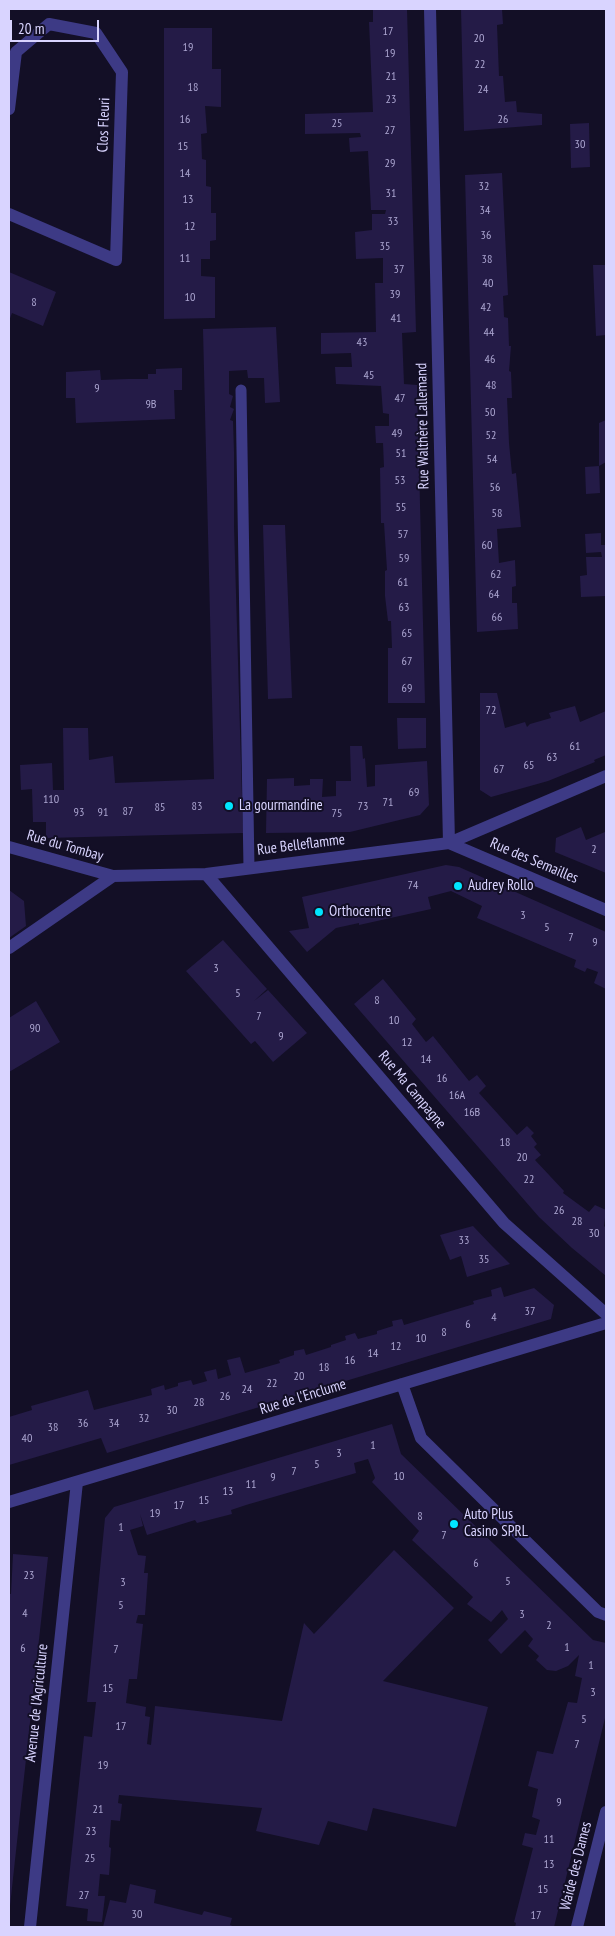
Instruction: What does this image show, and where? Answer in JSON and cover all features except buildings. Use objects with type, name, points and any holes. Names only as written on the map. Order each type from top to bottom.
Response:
[{"type":"street","name":"Rue Walthère Lallemand","points":[[430,9],[449,843]]},
{"type":"street","name":"Clos Fleuri","points":[[9,109],[16,52],[49,24],[96,33],[122,72],[116,260],[9,214]]},
{"type":"street","name":"Rue Belleflamme","points":[[113,876],[206,874],[449,843],[606,776]]},
{"type":"street","name":"Rue des Semailles","points":[[449,843],[606,910]]},
{"type":"street","name":"Rue du Tombay","points":[[9,847],[113,876]]},
{"type":"street","name":"Rue Ma Campagne","points":[[206,874],[504,1223],[606,1314]]},
{"type":"street","points":[[9,948],[113,876]]},
{"type":"street","name":"Rue de l'Enclume","points":[[9,1502],[606,1323]]},
{"type":"street","points":[[402,1384],[421,1438],[598,1612],[606,1615]]},
{"type":"street","name":"Avenue de l'Agriculture","points":[[30,1927],[77,1482]]},
{"type":"street","name":"Waide des Dames","points":[[577,1927],[606,1812]]},
{"type":"lane","points":[[242,390],[249,868]]},
{"type":"place","name":"La gourmandine","points":[[229,806]]},
{"type":"place","name":"Audrey Rollo","points":[[458,886]]},
{"type":"place","name":"Orthocentre","points":[[319,912]]},
{"type":"place","name":"Auto Plus Casino SPRL","points":[[454,1524]]}]
